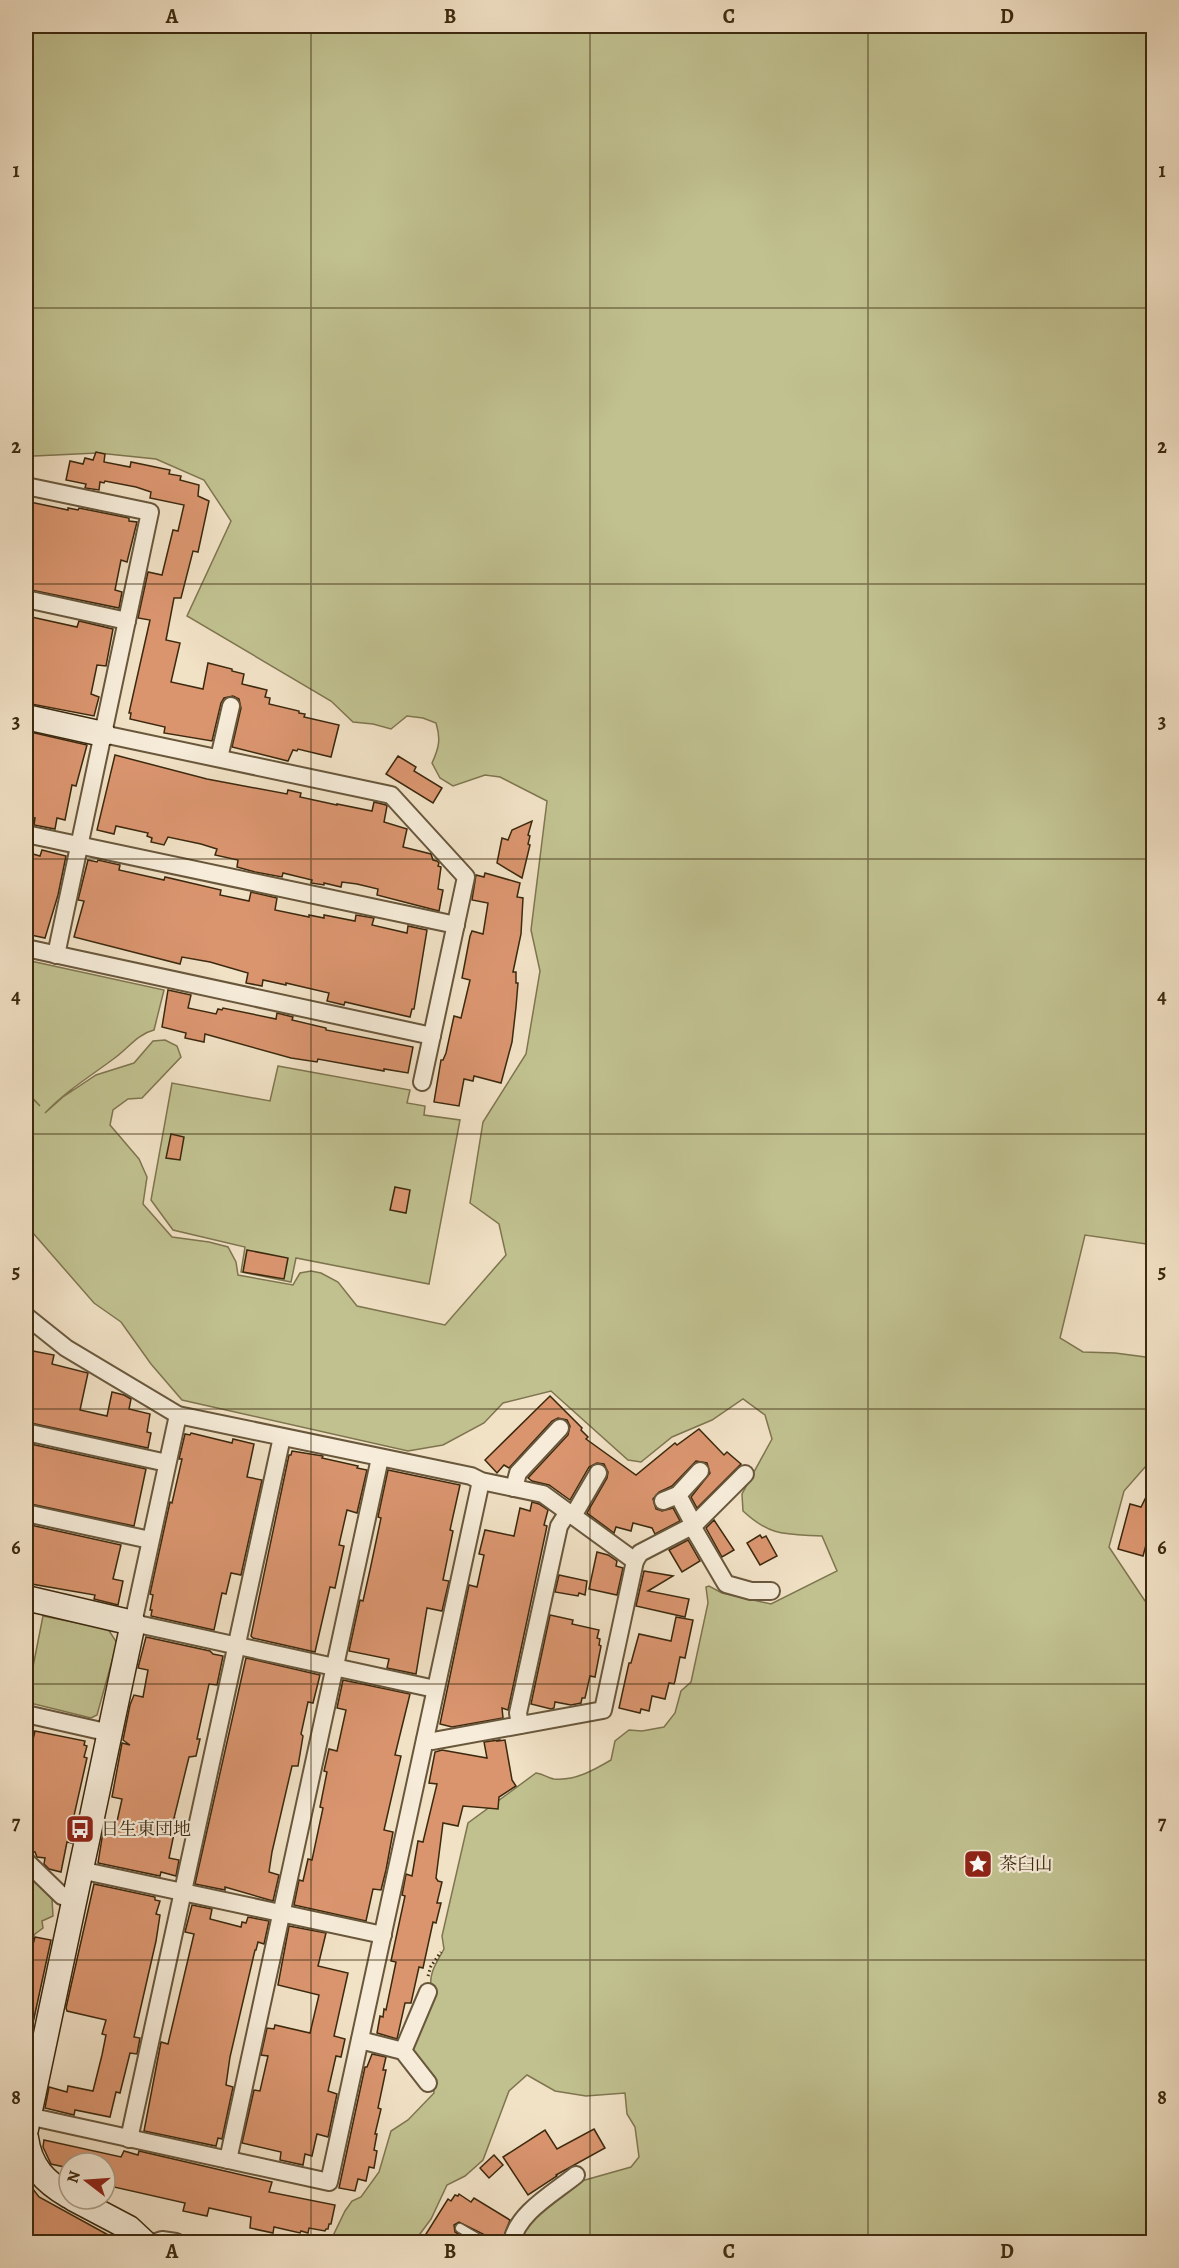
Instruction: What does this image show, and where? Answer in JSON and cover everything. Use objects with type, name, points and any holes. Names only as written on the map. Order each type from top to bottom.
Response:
[{"type":"street","points":[[26,486],[150,512],[56,955]]},
{"type":"street","points":[[26,599],[127,621]]},
{"type":"street","points":[[219,758],[231,706]]},
{"type":"street","points":[[26,717],[392,795],[466,877],[422,1082]]},
{"type":"street","points":[[26,834],[456,925]]},
{"type":"street","points":[[26,948],[432,1036]]},
{"type":"street","points":[[26,1316],[66,1348],[178,1415],[471,1476],[481,1481],[543,1494],[635,1561]]},
{"type":"street","points":[[57,2189],[40,2175],[30,2158],[26,2128],[178,1415]]},
{"type":"street","points":[[514,1488],[518,1473],[560,1428]]},
{"type":"street","points":[[26,1432],[167,1463]]},
{"type":"street","points":[[129,2139],[282,1437]]},
{"type":"street","points":[[228,2160],[380,1458]]},
{"type":"street","points":[[700,1471],[671,1498],[693,1526],[726,1584],[751,1591],[771,1592]]},
{"type":"street","points":[[520,1725],[518,1713],[559,1526],[571,1514],[598,1473]]},
{"type":"street","points":[[425,1740],[433,1741],[603,1710],[635,1561],[640,1553],[693,1526],[746,1474]]},
{"type":"street","points":[[26,2128],[129,2139],[329,2182],[481,1481]]},
{"type":"street","points":[[26,1513],[150,1540]]},
{"type":"street","points":[[26,1598],[435,1689]]},
{"type":"street","points":[[26,1714],[110,1733]]},
{"type":"street","points":[[26,1861],[62,1896],[74,1900]]},
{"type":"street","points":[[80,1870],[383,1935]]},
{"type":"street","points":[[403,2050],[428,1992]]},
{"type":"street","points":[[360,2040],[403,2050],[428,2083]]},
{"type":"street","points":[[512,2242],[516,2227],[528,2214],[576,2175]]},
{"type":"street","points":[[97,2211],[129,2228],[144,2242]]},
{"type":"street","points":[[156,2242],[162,2240],[176,2242]]},
{"type":"lane","points":[[460,2228],[484,2242]]},
{"type":"path","points":[[430,1968],[441,1952]]},
{"type":"green space","points":[[26,26],[1153,26],[1153,1245],[1085,1235],[1060,1338],[1083,1352],[1153,1358],[1153,1458],[1124,1491],[1109,1547],[1145,1601],[1153,1602],[1153,2242],[1098,2242],[1093,2240],[1087,2242],[518,2242],[525,2224],[578,2182],[631,2167],[639,2157],[635,2127],[627,2114],[625,2093],[586,2096],[555,2091],[527,2075],[509,2091],[483,2160],[465,2176],[447,2185],[431,2219],[414,2242],[330,2242],[352,2201],[361,2197],[379,2172],[391,2131],[408,2120],[434,2093],[433,2084],[411,2053],[432,1991],[432,1974],[444,1949],[442,1936],[468,1823],[536,1773],[562,1779],[584,1774],[611,1760],[615,1741],[629,1730],[642,1731],[664,1727],[675,1713],[681,1691],[691,1682],[708,1603],[706,1587],[771,1604],[837,1571],[822,1536],[789,1534],[771,1530],[743,1511],[742,1494],[772,1439],[765,1415],[743,1399],[712,1420],[672,1437],[641,1462],[628,1460],[551,1391],[503,1403],[484,1423],[443,1445],[408,1451],[182,1400],[151,1364],[121,1322],[94,1303],[26,1225],[26,1092],[40,1106],[26,1091],[26,960],[164,990],[154,1030],[137,1039],[69,1091],[45,1113],[63,1097],[96,1075],[134,1063],[153,1041],[165,1040],[177,1046],[181,1057],[142,1098],[128,1099],[113,1110],[110,1125],[139,1159],[147,1177],[143,1204],[172,1237],[228,1247],[236,1262],[238,1275],[293,1285],[300,1273],[311,1271],[321,1273],[338,1282],[357,1306],[445,1325],[506,1255],[499,1224],[470,1203],[483,1122],[526,1054],[540,971],[531,930],[547,801],[500,777],[485,775],[453,786],[440,778],[432,763],[438,743],[436,723],[423,718],[407,716],[391,729],[353,722],[331,701],[187,616],[231,521],[204,480],[156,459],[98,453],[26,458]]},
{"type":"green space","points":[[278,1066],[410,1090],[407,1103],[425,1106],[424,1115],[460,1120],[429,1284],[296,1258],[291,1282],[241,1272],[245,1247],[173,1230],[151,1200],[172,1083],[270,1101]]},
{"type":"green space","points":[[43,1616],[108,1629],[117,1643],[97,1715],[91,1718],[26,1702]]},
{"type":"green space","points":[[26,1870],[52,1899],[53,1916],[42,1921],[43,1928],[35,1934],[26,1948]]},
{"type":"building","points":[[96,452],[105,454],[104,462],[130,467],[131,462],[170,470],[169,474],[181,476],[180,480],[199,485],[198,496],[209,501],[198,552],[193,551],[181,598],[174,598],[166,640],[180,643],[171,682],[203,689],[208,663],[244,674],[242,684],[267,690],[265,697],[270,698],[269,704],[299,711],[305,714],[304,717],[339,725],[331,757],[298,749],[293,750],[288,761],[232,747],[241,708],[239,699],[233,696],[224,698],[221,703],[212,741],[164,733],[165,727],[130,719],[131,713],[129,713],[150,620],[138,618],[148,572],[162,575],[173,530],[178,531],[184,505],[150,498],[151,492],[136,487],[105,481],[100,482],[99,490],[85,488],[86,484],[66,480],[70,461],[83,464],[85,458],[93,460]]},
{"type":"building","points":[[30,502],[68,510],[68,508],[78,510],[79,508],[129,518],[129,521],[137,522],[127,562],[121,560],[115,590],[122,592],[119,608],[26,589],[26,522]]},
{"type":"building","points":[[27,616],[77,627],[79,621],[113,629],[106,666],[97,665],[91,694],[99,697],[94,716],[26,703]]},
{"type":"building","points":[[26,731],[87,745],[76,786],[72,785],[65,820],[57,818],[55,829],[34,825],[35,818],[26,817]]},
{"type":"building","points":[[115,755],[207,779],[287,794],[288,790],[301,793],[300,797],[337,805],[372,811],[374,802],[386,805],[384,822],[407,829],[403,847],[431,854],[433,860],[437,861],[438,866],[441,867],[438,889],[443,890],[439,911],[377,895],[378,889],[357,884],[342,882],[341,887],[324,883],[324,885],[283,873],[282,877],[237,867],[238,860],[215,855],[217,849],[201,844],[168,837],[164,845],[151,842],[152,838],[147,836],[148,833],[116,826],[114,834],[97,830]]},
{"type":"building","points":[[398,756],[416,767],[414,771],[442,788],[433,803],[386,774]]},
{"type":"building","points":[[532,821],[528,835],[530,845],[522,878],[497,863],[502,838],[508,840],[512,830]]},
{"type":"building","points":[[42,850],[66,856],[58,895],[45,938],[26,934],[26,852],[40,856]]},
{"type":"building","points":[[88,860],[120,865],[119,870],[164,880],[165,877],[221,890],[220,895],[249,901],[251,892],[277,898],[275,910],[309,917],[309,915],[324,918],[324,915],[355,921],[356,915],[374,918],[372,925],[407,933],[408,926],[427,930],[414,1009],[410,1017],[345,1002],[344,1005],[327,1001],[329,993],[286,983],[286,985],[263,980],[262,986],[246,983],[248,973],[210,962],[182,957],[180,964],[74,937],[84,901],[78,900]]},
{"type":"building","points":[[485,873],[520,883],[517,897],[523,898],[521,934],[513,972],[516,972],[516,983],[518,983],[512,1042],[501,1083],[474,1076],[473,1081],[464,1079],[459,1106],[434,1102],[441,1060],[446,1053],[454,1016],[461,1018],[470,980],[462,978],[470,936],[472,931],[483,934],[488,903],[472,900],[476,875],[484,877]]},
{"type":"building","points":[[168,990],[191,995],[188,1008],[216,1014],[218,1009],[223,1008],[276,1019],[277,1013],[293,1017],[292,1020],[326,1028],[326,1030],[413,1047],[408,1073],[318,1059],[317,1062],[291,1058],[205,1034],[204,1042],[185,1038],[186,1033],[162,1027]]},
{"type":"building","points":[[171,1134],[184,1137],[180,1160],[166,1158]]},
{"type":"building","points":[[395,1187],[410,1190],[406,1213],[390,1210]]},
{"type":"building","points":[[247,1250],[288,1258],[284,1279],[243,1272]]},
{"type":"building","points":[[33,1351],[54,1355],[52,1364],[88,1373],[80,1410],[107,1416],[112,1392],[131,1399],[129,1409],[150,1414],[147,1432],[151,1433],[148,1448],[26,1422],[26,1357],[32,1355]]},
{"type":"building","points":[[550,1396],[582,1428],[581,1430],[588,1437],[586,1439],[636,1475],[675,1443],[677,1445],[699,1429],[724,1455],[727,1452],[741,1464],[697,1508],[691,1497],[710,1473],[707,1463],[696,1461],[672,1486],[659,1492],[653,1499],[656,1509],[662,1511],[673,1508],[680,1521],[655,1534],[652,1528],[633,1523],[631,1531],[616,1527],[614,1533],[587,1513],[607,1478],[608,1472],[604,1464],[597,1463],[589,1467],[570,1500],[549,1485],[528,1478],[568,1435],[570,1426],[567,1420],[558,1418],[552,1421],[509,1468],[504,1465],[497,1473],[485,1460]]},
{"type":"building","points":[[191,1433],[232,1443],[233,1439],[254,1444],[247,1477],[262,1480],[241,1575],[231,1573],[226,1594],[222,1593],[214,1630],[151,1616],[152,1610],[150,1610],[153,1595],[150,1594],[182,1459],[179,1459],[185,1434],[190,1435]]},
{"type":"building","points":[[26,1443],[146,1469],[134,1526],[26,1503]]},
{"type":"building","points":[[292,1451],[323,1456],[322,1458],[367,1470],[357,1513],[347,1510],[339,1545],[344,1546],[335,1588],[330,1587],[315,1652],[251,1636],[289,1455]]},
{"type":"building","points":[[388,1470],[460,1485],[450,1530],[453,1531],[443,1580],[449,1581],[442,1611],[427,1608],[416,1674],[387,1668],[389,1659],[349,1651],[360,1600],[363,1601],[370,1570]]},
{"type":"building","points":[[1154,1481],[1154,1516],[1143,1556],[1118,1549],[1130,1504],[1141,1507]]},
{"type":"building","points":[[532,1502],[548,1510],[544,1525],[547,1526],[508,1710],[502,1708],[503,1718],[452,1727],[440,1724],[469,1585],[477,1587],[484,1555],[479,1554],[485,1530],[514,1536],[520,1508],[530,1511]]},
{"type":"building","points":[[714,1520],[734,1550],[722,1557],[706,1528]]},
{"type":"building","points":[[26,1524],[121,1545],[113,1579],[123,1581],[118,1605],[94,1599],[95,1595],[26,1583]]},
{"type":"building","points":[[760,1535],[762,1538],[766,1536],[777,1556],[760,1565],[747,1543]]},
{"type":"building","points":[[688,1540],[700,1561],[682,1572],[669,1550]]},
{"type":"building","points":[[597,1552],[608,1555],[617,1561],[616,1566],[623,1568],[617,1595],[589,1589]]},
{"type":"building","points":[[644,1571],[673,1576],[648,1591],[689,1599],[685,1617],[636,1606]]},
{"type":"building","points":[[559,1575],[587,1581],[585,1595],[555,1592]]},
{"type":"building","points":[[550,1615],[573,1620],[572,1624],[599,1630],[597,1638],[600,1639],[599,1645],[601,1646],[595,1677],[590,1676],[585,1698],[582,1698],[581,1703],[571,1705],[555,1702],[554,1708],[551,1709],[531,1704]]},
{"type":"building","points":[[676,1617],[693,1620],[685,1658],[680,1657],[674,1684],[669,1683],[665,1699],[652,1696],[649,1711],[641,1709],[640,1713],[619,1708],[629,1663],[631,1663],[639,1634],[671,1641]]},
{"type":"building","points":[[146,1637],[223,1656],[217,1685],[209,1684],[197,1739],[200,1739],[196,1756],[189,1757],[174,1818],[177,1819],[169,1858],[179,1860],[176,1876],[161,1872],[160,1876],[98,1863],[103,1832],[114,1835],[122,1799],[112,1797],[122,1743],[130,1745],[123,1740],[130,1705],[134,1695],[143,1697],[148,1670],[138,1668]]},
{"type":"building","points":[[246,1658],[320,1675],[313,1703],[308,1702],[301,1734],[303,1736],[298,1766],[292,1766],[272,1852],[269,1872],[279,1875],[273,1901],[225,1887],[225,1890],[195,1884]]},
{"type":"building","points":[[343,1680],[410,1694],[395,1755],[401,1756],[384,1830],[393,1832],[386,1870],[381,1890],[373,1889],[366,1921],[294,1905],[299,1880],[303,1881],[308,1859],[312,1860],[323,1808],[320,1807],[329,1749],[337,1751],[346,1710],[337,1708]]},
{"type":"building","points":[[35,1731],[85,1741],[84,1745],[87,1746],[84,1757],[87,1758],[73,1820],[76,1820],[72,1843],[67,1842],[61,1872],[49,1869],[44,1864],[45,1858],[37,1857],[35,1852],[30,1851],[31,1837],[26,1836],[26,1768]]},
{"type":"building","points":[[505,1740],[512,1780],[516,1786],[499,1797],[498,1809],[463,1806],[458,1826],[443,1823],[436,1878],[442,1882],[437,1903],[441,1903],[436,1923],[433,1922],[423,1968],[419,1967],[411,2003],[405,2003],[397,2039],[377,2033],[380,2016],[383,2017],[384,2009],[386,2010],[396,1962],[391,1961],[405,1896],[402,1895],[406,1874],[412,1876],[418,1841],[423,1842],[437,1784],[429,1783],[435,1752],[442,1750],[487,1758],[484,1742]]},
{"type":"building","points":[[94,1884],[155,1897],[155,1900],[160,1901],[156,1914],[160,1915],[156,1941],[134,2037],[140,2038],[137,2054],[130,2053],[120,2093],[116,2092],[110,2117],[75,2110],[74,2115],[45,2108],[49,2087],[67,2092],[68,2086],[93,2091],[102,2055],[106,2035],[102,2034],[106,2020],[67,2011],[66,2008]]},
{"type":"building","points":[[192,1905],[212,1909],[210,1919],[241,1927],[242,1922],[246,1923],[248,1917],[269,1921],[264,1944],[258,1942],[255,1950],[230,2057],[226,2085],[233,2087],[222,2139],[218,2138],[216,2146],[144,2131],[161,2042],[168,2044],[194,1934],[185,1932]]},
{"type":"building","points":[[289,1926],[326,1933],[318,1966],[348,1973],[334,2036],[345,2039],[341,2057],[336,2056],[328,2091],[337,2094],[328,2137],[317,2134],[312,2156],[305,2154],[303,2165],[280,2160],[281,2152],[242,2143],[254,2090],[260,2091],[268,2056],[261,2055],[267,2028],[274,2029],[275,2025],[310,2033],[319,1995],[278,1985]]},
{"type":"building","points":[[35,1937],[51,1940],[31,2032],[26,2031],[26,1959],[28,1947],[32,1948]]},
{"type":"building","points":[[372,2054],[386,2057],[383,2070],[386,2070],[378,2108],[381,2109],[375,2134],[377,2134],[374,2150],[377,2151],[374,2168],[369,2167],[366,2181],[358,2179],[355,2191],[339,2188],[365,2067]]},
{"type":"building","points":[[594,2129],[605,2148],[556,2175],[528,2195],[503,2157],[545,2130],[557,2149]]},
{"type":"building","points":[[44,2140],[94,2151],[57,2151],[57,2165],[51,2164],[43,2147]]},
{"type":"building","points":[[124,2151],[138,2155],[139,2151],[272,2182],[269,2192],[335,2205],[331,2224],[325,2231],[309,2228],[308,2233],[301,2231],[300,2233],[274,2227],[273,2233],[250,2228],[251,2217],[209,2208],[207,2216],[183,2211],[185,2203],[117,2188],[117,2156],[121,2157]]},
{"type":"building","points":[[494,2155],[503,2165],[489,2178],[480,2168]]},
{"type":"building","points":[[26,2180],[39,2197],[57,2207],[57,2211],[65,2211],[121,2242],[43,2242],[37,2238],[35,2242],[26,2237]]},
{"type":"building","points":[[459,2194],[471,2202],[474,2198],[510,2220],[502,2241],[490,2242],[487,2236],[459,2222],[454,2225],[455,2232],[472,2242],[425,2242],[429,2236],[426,2234],[448,2199],[451,2201],[455,2195]]},
{"type":"place","name":"日生東団地","points":[[80,1829]]},
{"type":"place","name":"茶臼山","points":[[978,1864]]}]
